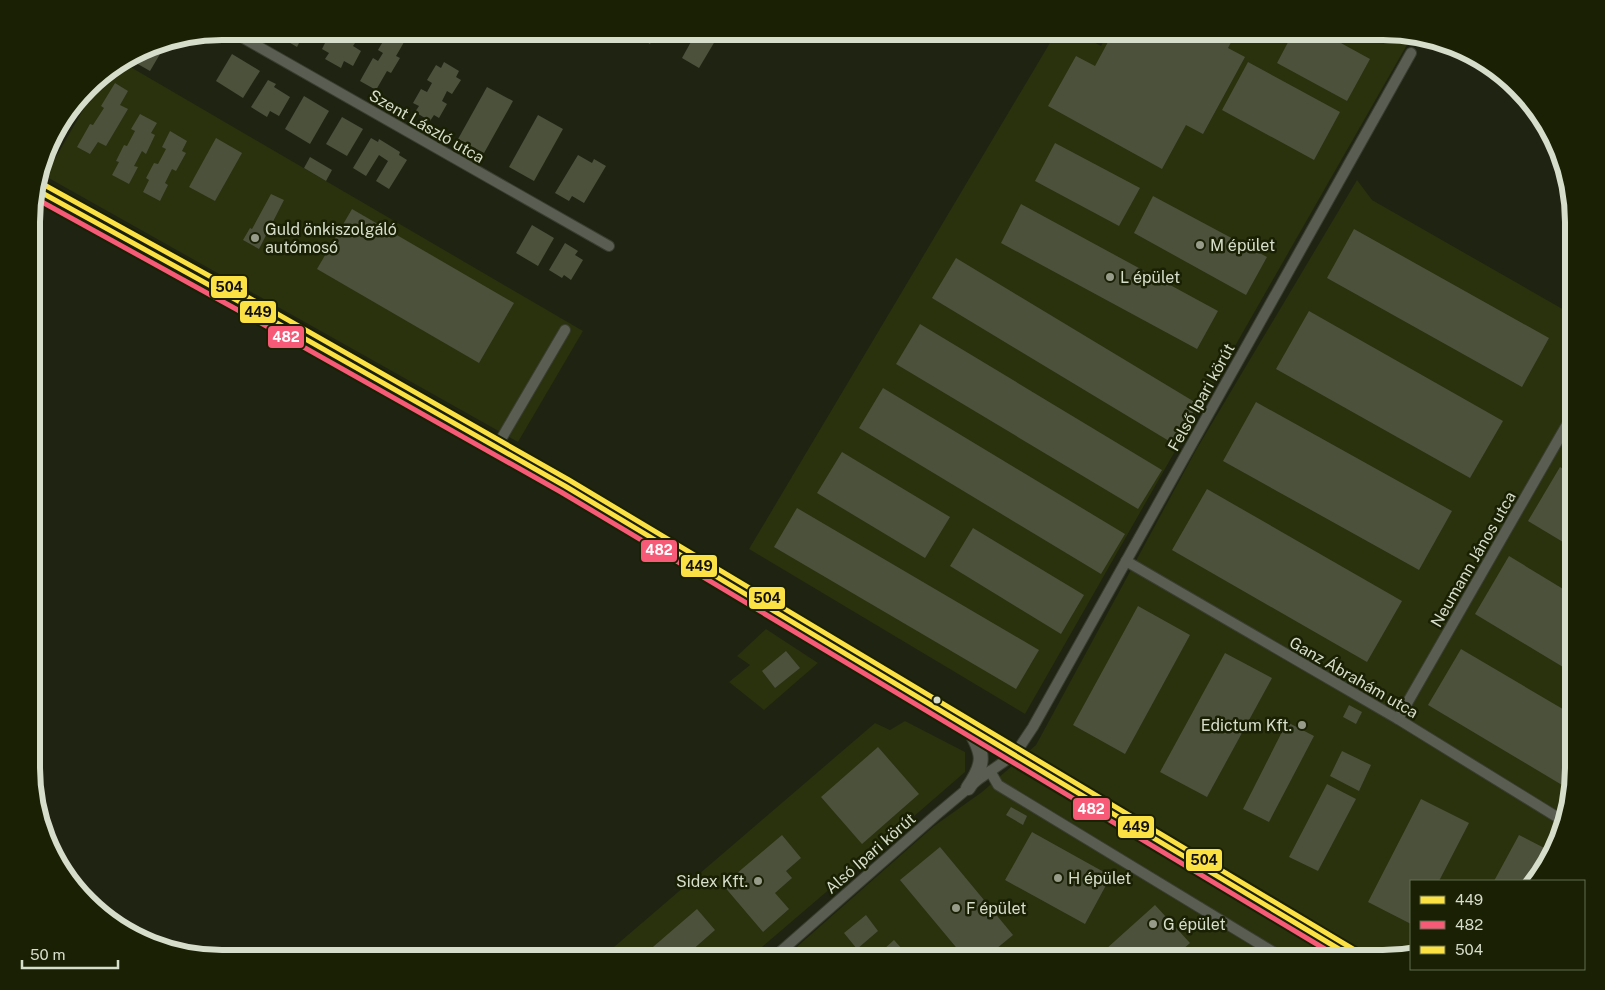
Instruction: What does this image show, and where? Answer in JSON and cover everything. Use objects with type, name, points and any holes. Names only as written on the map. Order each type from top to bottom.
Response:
[{"type":"main road","points":[[42,193],[497,446],[1341,950]]},
{"type":"main road","points":[[966,725],[980,748],[982,755],[980,767],[968,788]]},
{"type":"street","name":"Szent László utca","points":[[247,40],[609,246]]},
{"type":"street","name":"Felső Ipari körút","points":[[1015,754],[1032,727],[1411,53]]},
{"type":"street","points":[[497,446],[565,330]]},
{"type":"street","name":"Neumann János utca","points":[[1398,719],[1565,428]]},
{"type":"street","name":"Ganz Ábrahám utca","points":[[1126,560],[1398,719],[1558,818]]},
{"type":"street","name":"Alsó Ipari körút","points":[[781,950],[968,788],[1015,754]]},
{"type":"street","points":[[990,771],[998,785],[1270,950]]},
{"type":"shaded area","points":[[1052,40],[1090,40],[1101,46],[1104,40],[1395,40],[1409,42],[1025,714],[749,549]]},
{"type":"shaded area","points":[[128,66],[583,331],[518,442],[46,176],[92,94]]},
{"type":"shaded area","points":[[1357,180],[1372,200],[1565,310],[1565,780],[1562,804],[1551,838],[1541,859],[1526,880],[1410,880],[1410,948],[1395,950],[793,950],[934,826],[982,792],[1036,745],[1196,450]]},
{"type":"shaded area","points":[[766,629],[818,663],[764,710],[729,682],[750,665],[737,656]]},
{"type":"shaded area","points":[[905,721],[965,752],[965,772],[759,950],[610,950],[875,723],[890,730]]},
{"type":"building","points":[[285,40],[300,40],[297,47]]},
{"type":"building","points":[[326,40],[350,40],[355,43],[353,46],[361,51],[353,66],[344,61],[341,68],[325,59],[329,53],[322,49]]},
{"type":"building","points":[[384,40],[405,40],[396,56],[400,58],[391,73],[387,71],[376,90],[360,81],[373,58],[378,61],[383,53],[378,50]]},
{"type":"building","points":[[643,40],[652,40],[650,44]]},
{"type":"building","points":[[692,40],[716,40],[699,68],[682,58]]},
{"type":"building","points":[[1109,40],[1232,40],[1228,48],[1245,57],[1203,134],[1186,125],[1162,169],[1048,106],[1076,56],[1095,66]]},
{"type":"building","points":[[1289,40],[1335,40],[1370,59],[1347,101],[1277,63]]},
{"type":"building","points":[[162,50],[150,71],[135,62]]},
{"type":"building","points":[[232,54],[260,71],[243,98],[216,81]]},
{"type":"building","points":[[444,62],[459,71],[456,77],[461,80],[452,94],[447,91],[442,101],[447,104],[439,118],[434,115],[430,121],[415,112],[419,106],[413,103],[421,89],[427,92],[432,83],[427,80],[436,65],[441,68]]},
{"type":"building","points":[[1248,62],[1340,112],[1314,160],[1222,110]]},
{"type":"building","points":[[268,80],[276,84],[274,87],[290,97],[279,116],[270,111],[267,117],[251,107]]},
{"type":"building","points":[[115,83],[128,91],[120,105],[128,109],[106,146],[98,142],[90,154],[77,147],[90,124],[93,125],[104,108],[101,106]]},
{"type":"building","points":[[487,87],[513,101],[484,153],[458,139]]},
{"type":"building","points":[[304,96],[329,111],[310,144],[285,129]]},
{"type":"building","points":[[140,114],[157,123],[151,133],[155,135],[146,154],[142,151],[134,166],[138,167],[129,184],[112,175],[119,162],[116,161],[124,145],[127,146],[135,131],[131,129]]},
{"type":"building","points":[[538,115],[563,129],[534,181],[509,167]]},
{"type":"building","points":[[342,117],[363,129],[347,156],[326,144]]},
{"type":"building","points":[[170,131],[187,141],[182,151],[186,153],[176,171],[172,169],[165,183],[168,185],[160,201],[143,192],[149,180],[146,178],[154,163],[158,164],[166,149],[162,147]]},
{"type":"building","points":[[216,138],[242,153],[215,201],[189,187]]},
{"type":"building","points":[[371,138],[378,142],[379,139],[400,152],[399,155],[407,160],[389,189],[376,181],[388,161],[379,155],[366,176],[353,168]]},
{"type":"building","points":[[1055,143],[1140,188],[1119,226],[1035,181]]},
{"type":"building","points":[[578,155],[592,163],[594,159],[606,166],[584,203],[572,196],[569,201],[555,193]]},
{"type":"building","points":[[310,157],[332,170],[326,181],[304,168]]},
{"type":"building","points":[[271,194],[284,200],[259,249],[243,240],[250,228],[252,229]]},
{"type":"building","name":"M épület","points":[[1153,196],[1267,257],[1246,295],[1134,233]]},
{"type":"building","name":"L épület","points":[[1021,204],[1218,311],[1197,349],[1001,243]]},
{"type":"building","points":[[352,209],[514,303],[479,363],[317,269]]},
{"type":"building","points":[[532,225],[554,238],[538,266],[516,253]]},
{"type":"building","points":[[1354,229],[1549,338],[1522,387],[1327,278]]},
{"type":"building","points":[[565,243],[578,251],[575,255],[583,260],[571,280],[564,275],[562,278],[549,270]]},
{"type":"building","points":[[956,258],[1198,404],[1174,444],[932,298]]},
{"type":"building","points":[[1309,311],[1503,421],[1470,478],[1276,369]]},
{"type":"building","points":[[920,324],[1162,470],[1138,509],[896,364]]},
{"type":"building","points":[[883,388],[1125,534],[1101,574],[859,428]]},
{"type":"building","points":[[1256,402],[1452,511],[1419,570],[1223,461]]},
{"type":"building","points":[[842,452],[950,517],[925,558],[817,493]]},
{"type":"building","points":[[1560,467],[1565,470],[1565,543],[1528,521]]},
{"type":"building","points":[[1207,489],[1402,601],[1367,662],[1172,550]]},
{"type":"building","points":[[797,508],[1039,650],[1016,689],[774,547]]},
{"type":"building","points":[[973,528],[1084,595],[1061,634],[950,566]]},
{"type":"building","points":[[1509,556],[1565,590],[1565,668],[1475,614]]},
{"type":"building","points":[[1138,606],[1190,635],[1125,754],[1073,725]]},
{"type":"building","points":[[1461,649],[1565,710],[1565,780],[1562,785],[1428,705]]},
{"type":"building","points":[[786,651],[800,668],[775,688],[762,671]]},
{"type":"building","points":[[1225,653],[1272,678],[1207,797],[1160,772]]},
{"type":"building","points":[[1349,705],[1362,712],[1356,724],[1343,717]]},
{"type":"building","points":[[1287,722],[1314,736],[1269,822],[1243,809]]},
{"type":"building","points":[[878,747],[919,794],[862,844],[821,797]]},
{"type":"building","points":[[1342,751],[1371,765],[1359,791],[1330,776]]},
{"type":"building","points":[[1327,784],[1356,799],[1318,871],[1289,857]]},
{"type":"building","points":[[1421,799],[1469,823],[1440,880],[1410,880],[1410,923],[1368,902]]},
{"type":"building","points":[[1011,807],[1027,816],[1023,825],[1006,815]]},
{"type":"building","name":"H épület","points":[[1032,832],[1111,876],[1085,924],[1005,880]]},
{"type":"building","name":"Sidex Kft.","points":[[782,835],[801,858],[786,871],[792,878],[775,893],[789,909],[763,932],[723,885]]},
{"type":"building","points":[[1519,835],[1546,849],[1526,880],[1495,880]]},
{"type":"building","name":"F épület","points":[[940,847],[1013,935],[995,950],[958,950],[900,880]]},
{"type":"building","name":"G épület","points":[[1155,905],[1190,943],[1182,950],[1105,950]]},
{"type":"building","points":[[697,909],[715,930],[692,950],[649,950]]},
{"type":"building","points":[[866,915],[878,931],[857,949],[844,933]]},
{"type":"building","points":[[894,940],[903,950],[883,950]]},
{"type":"transit line","name":"504","points":[[43,184],[244,295],[569,480],[1355,950]]},
{"type":"transit line","name":"449","points":[[42,193],[240,302],[565,486],[1341,950]]},
{"type":"transit line","name":"482","points":[[41,202],[561,492],[1327,950]]},
{"type":"place","name":"Guld önkiszolgáló autómosó","points":[[255,238]]},
{"type":"place","name":"M épület","points":[[1200,245]]},
{"type":"place","name":"L épület","points":[[1110,277]]},
{"type":"place","name":"Edictum Kft.","points":[[1302,725]]},
{"type":"place","name":"H épület","points":[[1058,878]]},
{"type":"place","name":"Sidex Kft.","points":[[758,881]]},
{"type":"place","name":"F épület","points":[[956,908]]},
{"type":"place","name":"G épület","points":[[1153,924]]}]
